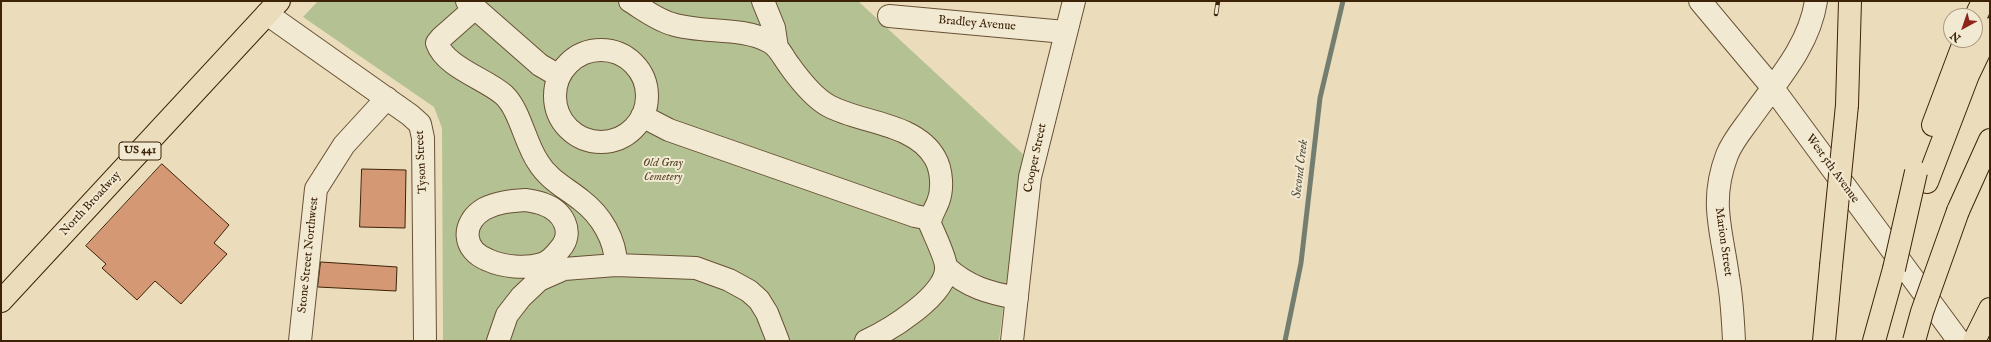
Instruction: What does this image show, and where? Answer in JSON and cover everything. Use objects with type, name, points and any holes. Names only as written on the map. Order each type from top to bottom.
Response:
[{"type":"main road","points":[[1824,341],[1846,105],[1850,1]]},
{"type":"main road","name":"North Broadway","points":[[1,301],[273,8]]},
{"type":"main road","points":[[1921,177],[1990,29]]},
{"type":"main road","points":[[1877,333],[1921,177],[1962,48]]},
{"type":"main road","points":[[1914,341],[1922,312],[1958,211],[1990,140]]},
{"type":"main road","points":[[1974,341],[1990,309]]},
{"type":"street","points":[[630,1],[672,24],[744,34],[770,42],[777,48],[797,75],[824,103],[842,112],[902,132],[914,138],[930,151],[938,164],[941,192],[930,219],[930,224],[946,268],[944,277],[932,296],[874,339]]},
{"type":"street","points":[[763,1],[774,28],[777,48]]},
{"type":"street","name":"Cooper Street","points":[[1012,341],[1030,177],[1074,1]]},
{"type":"street","name":"West 5th Avenue","points":[[1700,1],[1772,87],[1959,341]]},
{"type":"street","name":"Marion Street","points":[[1734,341],[1729,280],[1718,222],[1717,198],[1720,175],[1727,153],[1772,87],[1790,64],[1806,36],[1814,19],[1816,1]]},
{"type":"street","points":[[559,76],[540,66],[471,4],[437,44],[455,64],[494,88],[508,100],[538,163],[553,179],[581,200],[610,234],[616,265]]},
{"type":"street","name":"Tyson Street","points":[[273,8],[420,124],[423,138],[425,341]]},
{"type":"street","name":"Bradley Avenue","points":[[889,16],[1066,32]]},
{"type":"street","points":[[607,50],[621,54],[633,63],[644,81],[646,88],[646,102],[642,116],[634,128],[623,136],[610,141],[581,137],[570,129],[561,118],[556,104],[556,90],[559,76],[568,64],[579,56],[592,51],[607,50]]},
{"type":"street","name":"Stone Street Northwest","points":[[300,341],[316,189],[344,145],[387,98]]},
{"type":"street","points":[[642,116],[670,130],[908,213],[930,219]]},
{"type":"street","points":[[498,341],[506,315],[546,270],[616,265],[696,268],[729,280],[749,291],[759,300],[769,318],[778,341]]},
{"type":"street","points":[[946,268],[960,278],[982,290],[1017,298]]},
{"type":"green space","name":"Old Gray Cemetery","points":[[318,1],[858,1],[1023,154],[999,341],[443,341],[442,128],[434,107],[303,17]]},
{"type":"building","points":[[162,164],[229,225],[214,243],[227,254],[181,304],[155,281],[137,300],[102,268],[106,264],[86,246]]},
{"type":"building","points":[[362,169],[406,170],[405,228],[360,227]]},
{"type":"building","points":[[321,262],[397,267],[396,291],[318,287]]},
{"type":"waterway","name":"Second Creek","points":[[1285,341],[1301,263],[1320,98],[1343,1]]},
{"type":"railway","points":[[1216,14],[1218,1]]}]
